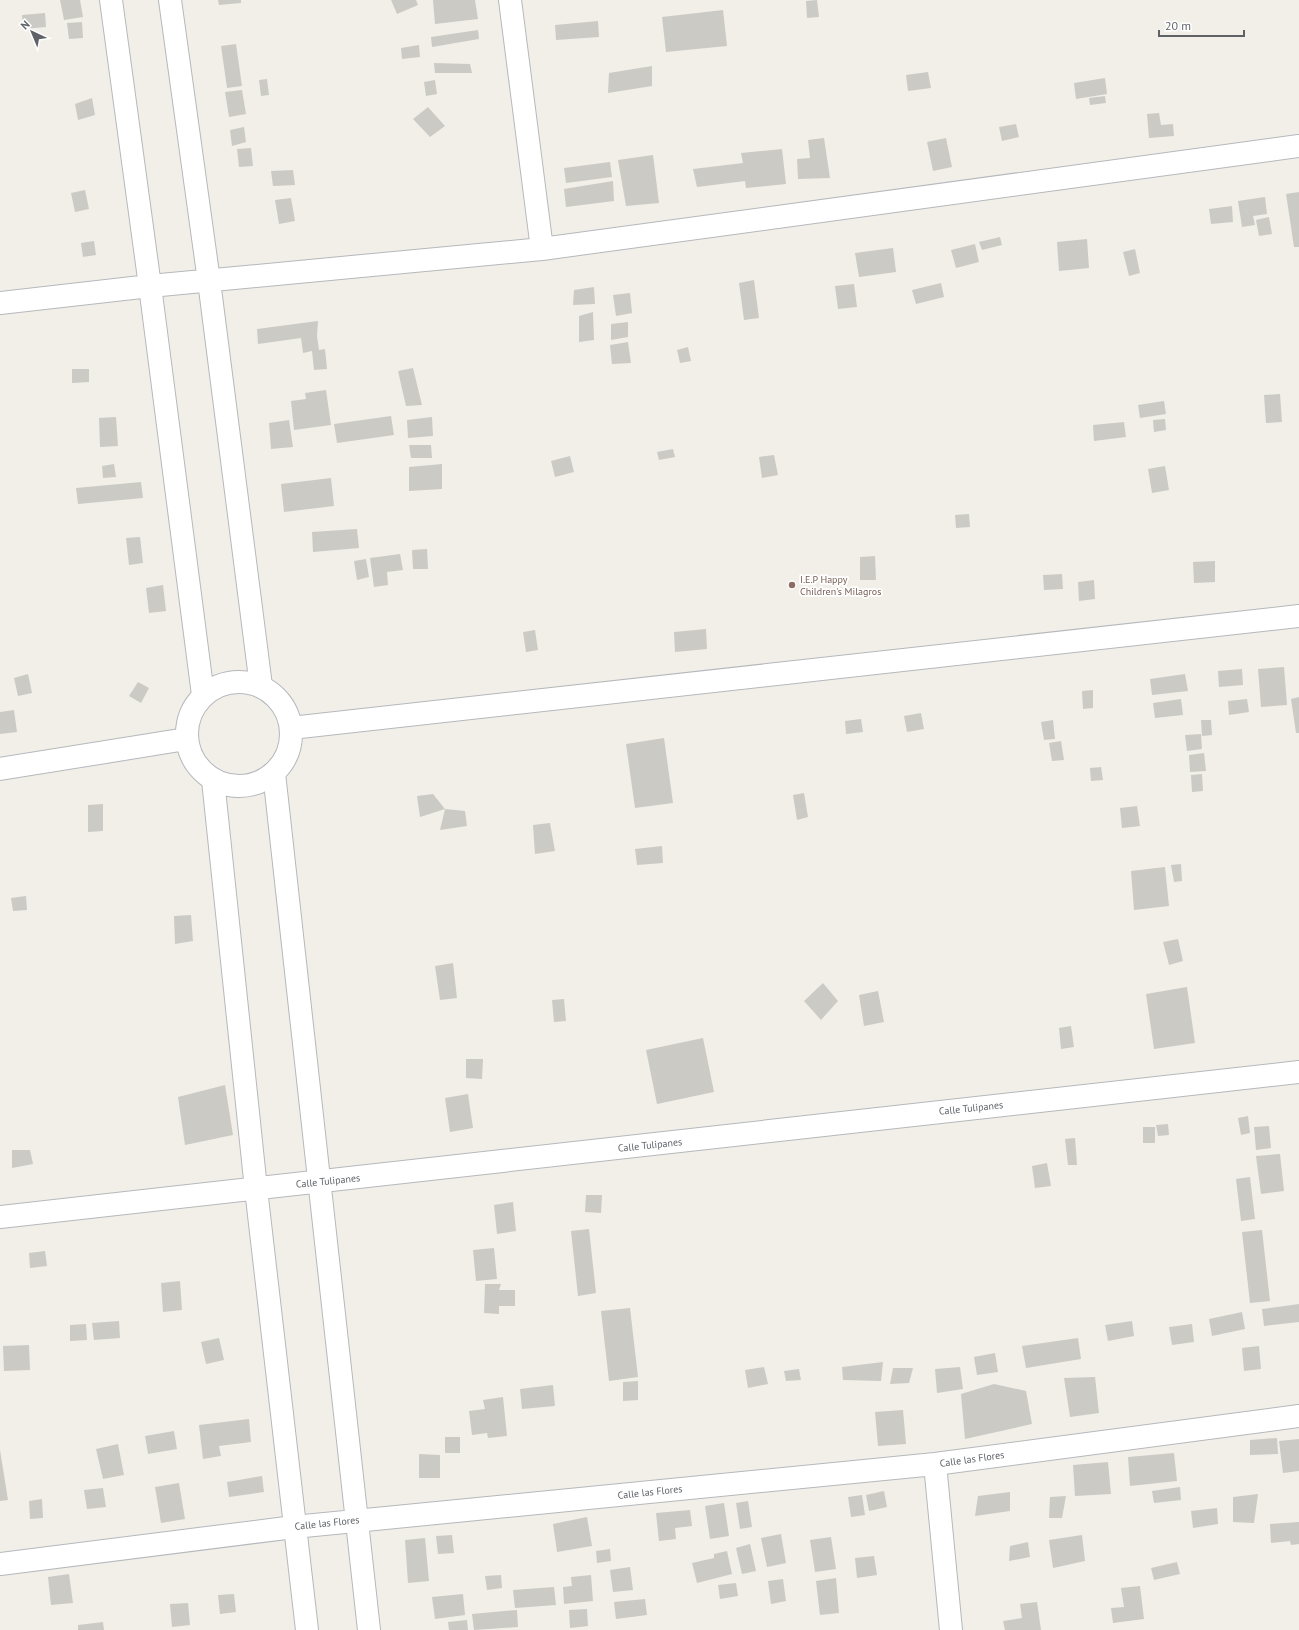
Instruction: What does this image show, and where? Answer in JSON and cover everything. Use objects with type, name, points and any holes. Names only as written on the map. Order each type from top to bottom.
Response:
[{"type":"street","points":[[111,0],[204,695]]},
{"type":"street","points":[[170,0],[209,281],[261,686]]},
{"type":"street","points":[[510,0],[542,249]]},
{"type":"street","points":[[0,303],[150,286],[542,249],[1299,146]]},
{"type":"street","points":[[291,728],[1299,616]]},
{"type":"street","points":[[233,681],[250,682],[261,686],[278,698],[287,712],[291,728],[290,744],[285,760],[274,773],[260,782],[244,786],[228,786],[213,780],[200,769],[191,756],[186,740],[187,723],[193,708],[204,695],[217,686],[233,681]]},
{"type":"street","points":[[0,769],[186,740]]},
{"type":"street","points":[[274,773],[369,1630]]},
{"type":"street","points":[[213,780],[256,1188],[307,1630]]},
{"type":"street","name":"Calle Tulipanes","points":[[0,1217],[1299,1072]]},
{"type":"street","name":"Calle las Flores","points":[[0,1564],[294,1526],[935,1464],[1299,1416]]},
{"type":"street","points":[[935,1464],[951,1630]]},
{"type":"building","points":[[60,0],[80,0],[83,17],[64,20]]},
{"type":"building","points":[[218,0],[241,0],[241,3],[219,5]]},
{"type":"building","points":[[391,0],[416,0],[418,5],[397,14]]},
{"type":"building","points":[[433,0],[475,0],[478,19],[435,24]]},
{"type":"building","points":[[817,0],[819,17],[807,18],[806,1]]},
{"type":"building","points":[[723,10],[727,46],[666,52],[662,17]]},
{"type":"building","points":[[45,13],[46,27],[23,29],[22,15]]},
{"type":"building","points":[[598,21],[599,37],[556,40],[555,25]]},
{"type":"building","points":[[82,22],[83,38],[69,39],[67,23]]},
{"type":"building","points":[[478,30],[479,39],[432,47],[431,37]]},
{"type":"building","points":[[236,44],[242,86],[227,88],[221,46]]},
{"type":"building","points":[[419,45],[420,57],[402,59],[401,48]]},
{"type":"building","points":[[434,63],[470,64],[472,73],[435,73]]},
{"type":"building","points":[[652,66],[652,86],[608,93],[609,73]]},
{"type":"building","points":[[928,72],[931,88],[908,91],[906,75]]},
{"type":"building","points":[[1105,78],[1107,94],[1076,99],[1074,83]]},
{"type":"building","points":[[267,79],[269,95],[261,96],[259,80]]},
{"type":"building","points":[[435,80],[437,94],[426,96],[424,82]]},
{"type":"building","points":[[242,90],[246,114],[229,117],[225,92]]},
{"type":"building","points":[[1105,96],[1106,103],[1090,105],[1089,98]]},
{"type":"building","points":[[92,98],[95,115],[78,120],[75,104]]},
{"type":"building","points":[[428,107],[445,126],[430,137],[413,119]]},
{"type":"building","points":[[1159,113],[1161,125],[1173,124],[1174,136],[1149,138],[1147,114]]},
{"type":"building","points":[[1016,124],[1019,137],[1002,141],[999,127]]},
{"type":"building","points":[[244,127],[246,142],[232,146],[230,130]]},
{"type":"building","points":[[824,138],[830,178],[798,179],[797,159],[810,158],[808,140]]},
{"type":"building","points":[[946,138],[952,167],[933,171],[927,142]]},
{"type":"building","points":[[251,148],[253,166],[239,167],[237,149]]},
{"type":"building","points":[[782,149],[786,184],[746,188],[745,181],[697,187],[693,169],[743,163],[741,153]]},
{"type":"building","points":[[653,155],[659,203],[626,206],[618,160]]},
{"type":"building","points":[[610,162],[612,177],[566,183],[564,168]]},
{"type":"building","points":[[293,170],[295,185],[273,186],[271,171]]},
{"type":"building","points":[[613,181],[614,201],[566,207],[564,189]]},
{"type":"building","points":[[85,190],[89,209],[75,212],[71,193]]},
{"type":"building","points":[[1299,192],[1299,247],[1294,247],[1286,194]]},
{"type":"building","points":[[1265,197],[1267,214],[1253,216],[1255,225],[1242,227],[1238,201]]},
{"type":"building","points":[[291,198],[295,221],[279,224],[275,200]]},
{"type":"building","points":[[1232,206],[1233,222],[1211,224],[1209,209]]},
{"type":"building","points":[[1269,217],[1272,234],[1259,236],[1256,220]]},
{"type":"building","points":[[1000,237],[1002,245],[982,250],[979,242]]},
{"type":"building","points":[[1087,239],[1089,268],[1059,271],[1057,242]]},
{"type":"building","points":[[94,241],[96,255],[83,257],[81,243]]},
{"type":"building","points":[[975,244],[979,262],[956,268],[951,250]]},
{"type":"building","points":[[893,248],[896,272],[859,277],[855,253]]},
{"type":"building","points":[[1135,249],[1140,273],[1129,276],[1123,252]]},
{"type":"building","points":[[754,280],[759,318],[744,320],[739,283]]},
{"type":"building","points":[[941,283],[944,297],[916,304],[912,290]]},
{"type":"building","points":[[854,284],[857,307],[838,309],[835,286]]},
{"type":"building","points":[[594,287],[595,304],[573,305],[574,290]]},
{"type":"building","points":[[630,293],[632,313],[616,316],[613,295]]},
{"type":"building","points":[[593,312],[594,340],[579,342],[579,316]]},
{"type":"building","points":[[318,321],[317,336],[319,350],[325,349],[327,369],[314,370],[312,351],[303,353],[301,338],[258,344],[257,329]]},
{"type":"building","points":[[628,322],[628,337],[611,340],[611,324]]},
{"type":"building","points":[[628,342],[631,363],[612,364],[610,345]]},
{"type":"building","points":[[688,347],[691,361],[680,363],[677,350]]},
{"type":"building","points":[[413,368],[422,405],[406,406],[398,371]]},
{"type":"building","points":[[72,369],[89,369],[89,382],[72,383]]},
{"type":"building","points":[[326,390],[331,425],[294,430],[291,401],[306,399],[305,393]]},
{"type":"building","points":[[1280,394],[1282,422],[1266,423],[1264,395]]},
{"type":"building","points":[[1164,401],[1166,414],[1140,418],[1138,405]]},
{"type":"building","points":[[391,416],[394,435],[337,443],[334,424]]},
{"type":"building","points":[[116,417],[118,446],[100,447],[99,418]]},
{"type":"building","points":[[432,417],[433,436],[408,438],[407,420]]},
{"type":"building","points":[[1165,419],[1166,430],[1154,432],[1153,420]]},
{"type":"building","points":[[289,420],[293,447],[271,449],[269,423]]},
{"type":"building","points":[[1124,422],[1126,437],[1094,441],[1093,425]]},
{"type":"building","points":[[409,445],[431,445],[432,458],[411,458]]},
{"type":"building","points":[[673,449],[675,457],[659,460],[657,452]]},
{"type":"building","points":[[774,455],[778,475],[762,478],[759,457]]},
{"type":"building","points":[[570,456],[574,472],[555,477],[551,461]]},
{"type":"building","points":[[114,464],[116,477],[103,478],[102,466]]},
{"type":"building","points":[[442,464],[442,489],[409,491],[409,467]]},
{"type":"building","points":[[1165,466],[1169,490],[1152,493],[1148,469]]},
{"type":"building","points":[[331,478],[334,506],[284,512],[281,484]]},
{"type":"building","points":[[141,482],[143,498],[78,504],[76,488]]},
{"type":"building","points":[[969,514],[970,527],[956,528],[955,515]]},
{"type":"building","points":[[357,529],[359,548],[313,552],[312,532]]},
{"type":"building","points":[[140,537],[143,563],[129,565],[126,538]]},
{"type":"building","points":[[427,549],[428,569],[413,569],[412,550]]},
{"type":"building","points":[[400,554],[403,570],[387,572],[388,585],[374,587],[370,558]]},
{"type":"building","points":[[875,556],[876,580],[860,580],[860,557]]},
{"type":"building","points":[[366,559],[369,577],[357,580],[354,561]]},
{"type":"building","points":[[1215,561],[1215,582],[1194,583],[1193,562]]},
{"type":"building","points":[[1062,574],[1063,589],[1044,590],[1043,575]]},
{"type":"building","points":[[1094,580],[1095,599],[1079,601],[1078,582]]},
{"type":"building","points":[[163,585],[166,611],[149,613],[146,588]]},
{"type":"building","points":[[706,629],[707,649],[675,652],[674,632]]},
{"type":"building","points":[[535,630],[538,650],[526,652],[523,632]]},
{"type":"building","points":[[1284,667],[1287,705],[1261,707],[1258,669]]},
{"type":"building","points":[[1242,669],[1243,685],[1219,687],[1218,671]]},
{"type":"building","points":[[28,674],[32,693],[18,696],[14,678]]},
{"type":"building","points":[[1185,674],[1188,691],[1152,695],[1150,679]]},
{"type":"building","points":[[138,682],[149,688],[141,703],[129,696]]},
{"type":"building","points":[[1093,690],[1093,708],[1083,709],[1082,691]]},
{"type":"building","points":[[1299,697],[1299,733],[1296,733],[1291,699]]},
{"type":"building","points":[[1181,699],[1183,715],[1155,718],[1153,703]]},
{"type":"building","points":[[1247,699],[1249,712],[1229,715],[1228,701]]},
{"type":"building","points":[[14,710],[17,732],[0,734],[0,712]]},
{"type":"building","points":[[921,713],[924,729],[907,732],[904,716]]},
{"type":"building","points":[[861,719],[863,732],[846,734],[845,721]]},
{"type":"building","points":[[1053,720],[1055,739],[1044,740],[1041,722]]},
{"type":"building","points":[[1201,720],[1211,720],[1212,735],[1202,736]]},
{"type":"building","points":[[1201,734],[1202,749],[1187,751],[1185,735]]},
{"type":"building","points":[[664,738],[673,803],[635,808],[626,744]]},
{"type":"building","points":[[1061,741],[1064,760],[1052,761],[1049,743]]},
{"type":"building","points":[[1204,753],[1206,771],[1190,772],[1189,755]]},
{"type":"building","points":[[1101,767],[1103,780],[1091,781],[1090,768]]},
{"type":"building","points":[[1202,774],[1203,791],[1192,792],[1191,775]]},
{"type":"building","points":[[804,793],[808,817],[797,820],[793,795]]},
{"type":"building","points":[[433,794],[445,809],[420,817],[417,796]]},
{"type":"building","points":[[103,804],[103,831],[88,832],[88,805]]},
{"type":"building","points":[[1137,806],[1140,826],[1122,828],[1120,808]]},
{"type":"building","points":[[445,809],[465,811],[467,826],[440,830]]},
{"type":"building","points":[[550,823],[555,851],[535,854],[533,825]]},
{"type":"building","points":[[662,846],[663,863],[637,865],[635,849]]},
{"type":"building","points":[[1181,864],[1182,881],[1174,882],[1171,865]]},
{"type":"building","points":[[1165,867],[1169,906],[1134,910],[1131,871]]},
{"type":"building","points":[[26,896],[27,910],[13,911],[11,898]]},
{"type":"building","points":[[191,915],[193,941],[175,944],[174,916]]},
{"type":"building","points":[[1178,939],[1183,961],[1169,965],[1163,942]]},
{"type":"building","points":[[453,963],[457,998],[440,1000],[435,966]]},
{"type":"building","points":[[823,983],[838,1001],[821,1020],[804,1001]]},
{"type":"building","points":[[1187,987],[1195,1043],[1154,1049],[1146,994]]},
{"type":"building","points":[[878,991],[884,1022],[864,1026],[859,995]]},
{"type":"building","points":[[564,999],[566,1021],[554,1022],[552,1000]]},
{"type":"building","points":[[1071,1026],[1074,1047],[1061,1049],[1059,1028]]},
{"type":"building","points":[[703,1038],[714,1092],[657,1104],[646,1050]]},
{"type":"building","points":[[466,1059],[483,1059],[482,1079],[466,1078]]},
{"type":"building","points":[[225,1085],[233,1135],[185,1145],[178,1097]]},
{"type":"building","points":[[468,1094],[473,1128],[450,1132],[445,1098]]},
{"type":"building","points":[[1248,1116],[1250,1133],[1241,1135],[1238,1118]]},
{"type":"building","points":[[1168,1124],[1169,1135],[1158,1136],[1156,1125]]},
{"type":"building","points":[[1269,1126],[1271,1148],[1256,1150],[1254,1127]]},
{"type":"building","points":[[1143,1127],[1155,1127],[1155,1143],[1143,1143]]},
{"type":"building","points":[[1075,1138],[1077,1165],[1068,1165],[1065,1139]]},
{"type":"building","points":[[12,1150],[30,1150],[33,1164],[12,1168]]},
{"type":"building","points":[[1280,1154],[1284,1191],[1261,1194],[1256,1156]]},
{"type":"building","points":[[1047,1163],[1051,1186],[1035,1188],[1032,1166]]},
{"type":"building","points":[[1250,1177],[1255,1219],[1241,1221],[1236,1179]]},
{"type":"building","points":[[586,1195],[602,1195],[601,1213],[585,1212]]},
{"type":"building","points":[[513,1202],[516,1231],[497,1234],[494,1205]]},
{"type":"building","points":[[589,1229],[596,1293],[578,1296],[571,1231]]},
{"type":"building","points":[[1262,1230],[1270,1301],[1250,1303],[1242,1232]]},
{"type":"building","points":[[494,1248],[497,1279],[476,1281],[473,1250]]},
{"type":"building","points":[[45,1251],[47,1266],[30,1268],[29,1253]]},
{"type":"building","points":[[180,1281],[182,1310],[163,1312],[161,1283]]},
{"type":"building","points":[[485,1284],[501,1284],[499,1290],[515,1290],[515,1306],[499,1306],[499,1314],[484,1313]]},
{"type":"building","points":[[1299,1304],[1299,1322],[1264,1326],[1262,1309]]},
{"type":"building","points":[[630,1308],[638,1377],[609,1381],[601,1311]]},
{"type":"building","points":[[1242,1312],[1245,1329],[1212,1336],[1209,1319]]},
{"type":"building","points":[[119,1321],[120,1338],[94,1340],[92,1323]]},
{"type":"building","points":[[1132,1321],[1134,1336],[1108,1341],[1105,1325]]},
{"type":"building","points":[[86,1324],[87,1340],[70,1341],[70,1325]]},
{"type":"building","points":[[1192,1324],[1194,1342],[1172,1345],[1169,1327]]},
{"type":"building","points":[[219,1338],[224,1360],[206,1364],[201,1342]]},
{"type":"building","points":[[1078,1338],[1081,1359],[1026,1368],[1022,1346]]},
{"type":"building","points":[[29,1345],[30,1370],[4,1371],[3,1346]]},
{"type":"building","points":[[1259,1346],[1261,1369],[1244,1371],[1242,1348]]},
{"type":"building","points":[[995,1353],[998,1372],[977,1375],[974,1357]]},
{"type":"building","points":[[883,1362],[881,1381],[843,1380],[842,1367]]},
{"type":"building","points":[[764,1367],[768,1384],[748,1388],[745,1370]]},
{"type":"building","points":[[960,1367],[963,1389],[937,1393],[935,1369]]},
{"type":"building","points":[[893,1368],[913,1368],[909,1383],[890,1384]]},
{"type":"building","points":[[799,1369],[801,1380],[786,1381],[784,1371]]},
{"type":"building","points":[[1095,1377],[1099,1413],[1070,1417],[1064,1378]]},
{"type":"building","points":[[638,1381],[638,1400],[623,1401],[623,1382]]},
{"type":"building","points":[[994,1384],[1026,1391],[1032,1424],[965,1439],[961,1394]]},
{"type":"building","points":[[553,1385],[555,1406],[522,1409],[520,1389]]},
{"type":"building","points":[[503,1397],[507,1436],[488,1438],[487,1433],[472,1435],[469,1411],[485,1409],[483,1400]]},
{"type":"building","points":[[903,1410],[906,1444],[878,1446],[875,1412]]},
{"type":"building","points":[[249,1419],[251,1442],[219,1446],[221,1456],[203,1459],[199,1425]]},
{"type":"building","points":[[174,1431],[177,1449],[148,1454],[145,1436]]},
{"type":"building","points":[[445,1437],[460,1437],[460,1453],[445,1453]]},
{"type":"building","points":[[1277,1438],[1278,1454],[1250,1455],[1250,1440]]},
{"type":"building","points":[[1299,1439],[1299,1471],[1283,1473],[1279,1441]]},
{"type":"building","points":[[118,1444],[124,1475],[103,1479],[96,1449]]},
{"type":"building","points":[[0,1450],[8,1500],[0,1501]]},
{"type":"building","points":[[1174,1453],[1177,1481],[1130,1486],[1128,1457]]},
{"type":"building","points":[[419,1454],[440,1455],[440,1478],[419,1478]]},
{"type":"building","points":[[1108,1462],[1111,1494],[1075,1496],[1073,1465]]},
{"type":"building","points":[[262,1476],[264,1492],[229,1497],[227,1482]]},
{"type":"building","points":[[179,1483],[185,1519],[161,1523],[155,1487]]},
{"type":"building","points":[[1180,1487],[1181,1500],[1154,1503],[1152,1491]]},
{"type":"building","points":[[103,1488],[106,1507],[87,1509],[84,1490]]},
{"type":"building","points":[[884,1491],[887,1507],[869,1511],[866,1495]]},
{"type":"building","points":[[1010,1492],[1010,1511],[975,1516],[978,1496]]},
{"type":"building","points":[[1258,1494],[1254,1523],[1233,1522],[1233,1497]]},
{"type":"building","points":[[862,1495],[865,1515],[851,1517],[848,1497]]},
{"type":"building","points":[[1066,1496],[1062,1518],[1049,1518],[1050,1497]]},
{"type":"building","points":[[42,1499],[43,1518],[30,1519],[29,1501]]},
{"type":"building","points":[[748,1501],[752,1527],[740,1529],[736,1503]]},
{"type":"building","points":[[724,1503],[729,1536],[710,1539],[705,1506]]},
{"type":"building","points":[[1217,1508],[1218,1524],[1193,1528],[1191,1511]]},
{"type":"building","points":[[690,1510],[692,1526],[675,1528],[676,1539],[659,1541],[656,1513]]},
{"type":"building","points":[[587,1517],[592,1546],[557,1552],[553,1524]]},
{"type":"building","points":[[1299,1522],[1299,1544],[1291,1545],[1290,1541],[1271,1543],[1270,1524]]},
{"type":"building","points":[[781,1534],[786,1563],[767,1567],[761,1538]]},
{"type":"building","points":[[452,1535],[454,1553],[438,1554],[436,1536]]},
{"type":"building","points":[[1082,1535],[1085,1561],[1053,1568],[1049,1540]]},
{"type":"building","points":[[831,1537],[836,1569],[815,1572],[810,1540]]},
{"type":"building","points":[[425,1538],[429,1581],[408,1583],[405,1540]]},
{"type":"building","points":[[1028,1542],[1030,1557],[1009,1561],[1010,1546]]},
{"type":"building","points":[[750,1544],[756,1571],[742,1574],[736,1548]]},
{"type":"building","points":[[610,1549],[611,1561],[597,1563],[596,1551]]},
{"type":"building","points":[[727,1551],[732,1574],[697,1583],[692,1563],[714,1558],[714,1554]]},
{"type":"building","points":[[874,1556],[877,1575],[857,1578],[855,1558]]},
{"type":"building","points":[[1177,1562],[1180,1574],[1154,1580],[1151,1568]]},
{"type":"building","points":[[630,1567],[633,1590],[613,1592],[610,1570]]},
{"type":"building","points":[[69,1574],[73,1603],[51,1605],[48,1577]]},
{"type":"building","points":[[501,1575],[502,1588],[487,1590],[485,1576]]},
{"type":"building","points":[[591,1575],[593,1601],[564,1604],[563,1587],[572,1586],[571,1577]]},
{"type":"building","points":[[836,1578],[839,1613],[820,1615],[816,1581]]},
{"type":"building","points":[[783,1579],[786,1601],[771,1604],[768,1581]]},
{"type":"building","points":[[736,1583],[738,1596],[720,1599],[718,1585]]},
{"type":"building","points":[[1140,1586],[1144,1619],[1113,1623],[1111,1608],[1124,1607],[1121,1588]]},
{"type":"building","points":[[554,1587],[556,1605],[515,1608],[513,1590]]},
{"type":"building","points":[[234,1594],[236,1612],[220,1614],[218,1595]]},
{"type":"building","points":[[463,1594],[465,1615],[435,1619],[432,1597]]},
{"type":"building","points":[[645,1599],[647,1615],[616,1619],[614,1602]]},
{"type":"building","points":[[1037,1602],[1041,1630],[1005,1630],[1003,1621],[1022,1618],[1020,1604]]},
{"type":"building","points":[[188,1603],[190,1625],[172,1627],[170,1604]]},
{"type":"building","points":[[587,1609],[588,1626],[570,1628],[569,1610]]},
{"type":"building","points":[[517,1610],[518,1627],[474,1630],[472,1614]]},
{"type":"building","points":[[467,1620],[468,1630],[449,1630],[448,1622]]},
{"type":"building","points":[[103,1622],[104,1630],[78,1630],[78,1625]]},
{"type":"place","name":"I.E.P Happy Children's Milagros","points":[[792,585]]}]
